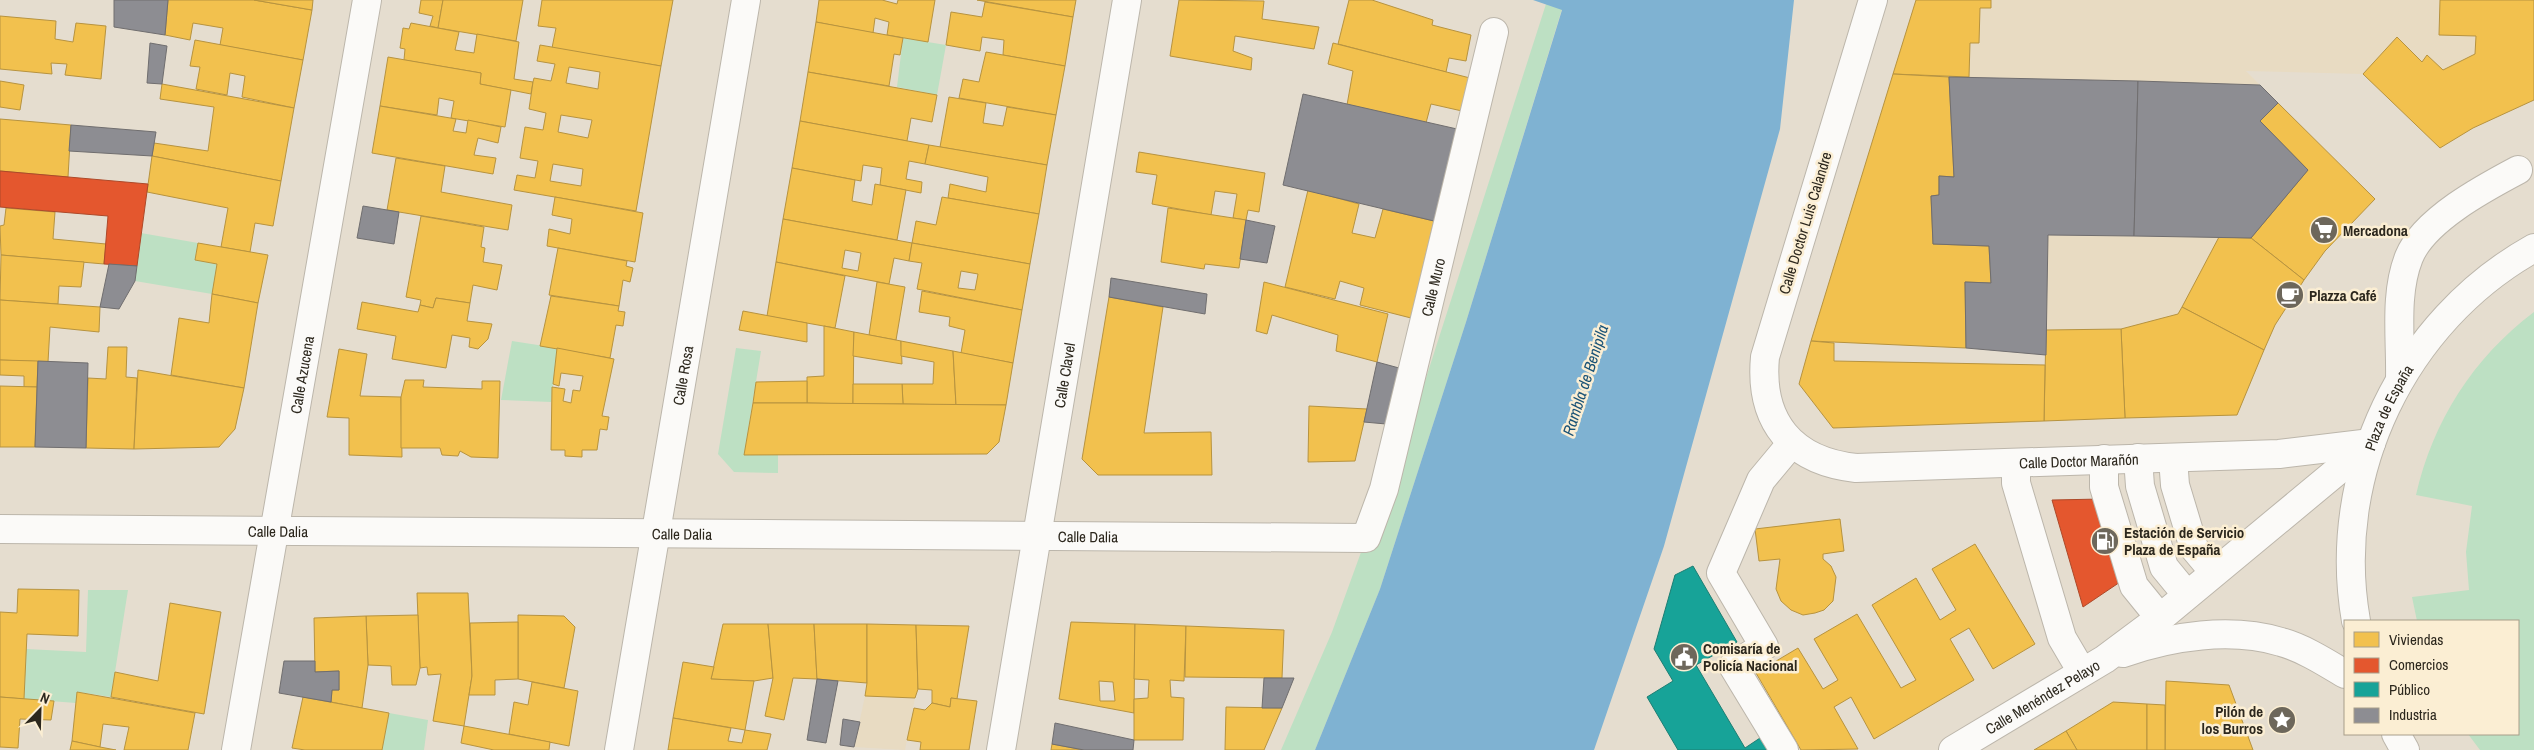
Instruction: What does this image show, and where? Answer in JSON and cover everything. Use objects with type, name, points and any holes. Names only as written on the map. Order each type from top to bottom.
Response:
[{"type":"street","name":"Calle Azucena","points":[[236,750],[367,0]]},
{"type":"street","name":"Calle Rosa","points":[[620,750],[746,0]]},
{"type":"street","name":"Calle Clavel","points":[[1001,750],[1127,0]]},
{"type":"street","name":"Calle Doctor Luis Calandre","points":[[1791,444],[1779,428],[1771,412],[1764,375],[1766,357],[1873,0]]},
{"type":"street","name":"Calle Muro","points":[[1366,538],[1384,489],[1494,32]]},
{"type":"street","points":[[2400,379],[2401,292],[2409,257],[2425,231],[2484,188],[2518,170]]},
{"type":"street","name":"Plaza de España","points":[[2356,620],[2351,584],[2352,536],[2358,489],[2371,443],[2383,411],[2400,379],[2436,329],[2481,285],[2533,248]]},
{"type":"street","name":"Calle Doctor Marañón","points":[[1791,444],[1822,461],[1856,468],[2302,452],[2371,443]]},
{"type":"street","points":[[2094,666],[2160,618],[2371,443]]},
{"type":"street","points":[[1784,750],[1733,666],[1764,646],[1721,574],[1761,480],[1791,444]]},
{"type":"street","points":[[2138,458],[2140,486],[2164,567],[2187,595]]},
{"type":"street","points":[[2173,458],[2175,485],[2194,548],[2214,572]]},
{"type":"street","points":[[2104,459],[2104,487],[2134,586],[2160,618]]},
{"type":"street","points":[[2016,463],[2016,483],[2062,638],[2094,666]]},
{"type":"street","name":"Calle Dalia","points":[[0,529],[1366,538]]},
{"type":"street","points":[[2094,666],[2138,648],[2173,640],[2218,635],[2250,636],[2282,642],[2344,673]]},
{"type":"street","name":"Calle Menéndez Pelayo","points":[[1952,750],[2094,666]]},
{"type":"street","points":[[2397,735],[2405,750]]},
{"type":"shaded area","points":[[1991,0],[2440,0],[2439,35],[2476,36],[2475,54],[2443,70],[2427,55],[2422,62],[2397,37],[2363,74],[2246,71],[2260,85],[1969,77],[1970,43],[1979,43],[1980,8],[1991,8]]},
{"type":"shaded area","points":[[2048,235],[2219,237],[2178,314],[2121,329],[2046,330]]},
{"type":"shaded area","points":[[865,696],[915,698],[905,750],[854,747]]},
{"type":"green space","points":[[1546,4],[1562,9],[1466,322],[1380,589],[1315,750],[1281,750],[1332,632],[1384,489],[1409,431]]},
{"type":"green space","points":[[903,38],[946,45],[937,95],[897,87]]},
{"type":"green space","points":[[141,233],[198,243],[195,260],[217,264],[212,294],[135,281]]},
{"type":"green space","points":[[2534,312],[2534,750],[2480,750],[2469,735],[2519,735],[2519,620],[2417,620],[2412,597],[2469,590],[2466,552],[2472,506],[2416,495],[2423,468],[2433,442],[2458,393],[2492,350]]},
{"type":"green space","points":[[512,341],[557,348],[551,402],[501,400]]},
{"type":"green space","points":[[736,348],[761,351],[744,455],[778,455],[778,473],[734,472],[718,454]]},
{"type":"green space","points":[[88,590],[128,590],[111,697],[78,692],[76,703],[24,699],[26,649],[86,652]]},
{"type":"green space","points":[[389,713],[428,720],[424,750],[382,750]]},
{"type":"water","name":"Rambla de Benipila","points":[[1533,0],[1794,0],[1780,129],[1664,546],[1594,750],[1315,750],[1380,589],[1466,322],[1562,10]]},
{"type":"building: Viviendas","points":[[168,0],[254,0],[312,10],[303,60],[220,45],[223,28],[193,23],[190,40],[165,35]]},
{"type":"building: Viviendas","points":[[254,0],[313,0],[312,10]]},
{"type":"building: Viviendas","points":[[421,0],[443,0],[438,28],[430,26],[433,16],[419,13]]},
{"type":"building: Viviendas","points":[[443,0],[523,0],[516,41],[438,28]]},
{"type":"building: Viviendas","points":[[542,0],[673,0],[661,66],[552,48],[556,28],[538,26]]},
{"type":"building: Viviendas","points":[[819,0],[882,0],[897,4],[898,0],[935,0],[928,42],[887,35],[889,22],[875,18],[873,33],[816,22]]},
{"type":"building: Viviendas","points":[[977,0],[1076,0],[1073,17]]},
{"type":"building: Viviendas","points":[[1179,0],[1264,1],[1262,19],[1319,27],[1314,49],[1235,36],[1233,51],[1252,58],[1251,70],[1170,56]]},
{"type":"building: Viviendas","points":[[1349,0],[1372,0],[1433,20],[1432,25],[1471,35],[1466,61],[1449,58],[1446,72],[1338,44]]},
{"type":"building: Viviendas","points":[[1916,0],[1991,0],[1991,8],[1980,8],[1979,43],[1970,43],[1969,77],[1893,74]]},
{"type":"building: Viviendas","points":[[2440,0],[2534,0],[2534,100],[2473,128],[2440,148],[2363,74],[2397,37],[2422,62],[2427,55],[2443,70],[2475,54],[2476,36],[2439,35]]},
{"type":"building: Viviendas","points":[[985,2],[1073,17],[1065,66],[1003,55],[1004,40],[982,37],[980,51],[946,45],[951,12],[982,17]]},
{"type":"building: Viviendas","points":[[0,16],[56,21],[55,39],[73,42],[76,23],[106,26],[101,79],[65,75],[67,64],[51,63],[52,74],[0,69]]},
{"type":"building: Viviendas","points":[[816,22],[903,38],[900,55],[894,54],[889,86],[808,72]]},
{"type":"building: Viviendas","points":[[411,23],[459,32],[455,50],[474,53],[477,34],[519,42],[514,79],[533,82],[531,94],[480,84],[481,73],[404,60],[405,49],[400,48],[403,28],[409,29]]},
{"type":"building: Viviendas","points":[[195,40],[303,60],[294,108],[242,97],[245,76],[230,73],[227,95],[196,89],[200,67],[190,66]]},
{"type":"building: Viviendas","points":[[1333,43],[1470,78],[1462,111],[1431,104],[1426,123],[1347,105],[1353,71],[1328,64]]},
{"type":"building: Viviendas","points":[[540,45],[661,66],[636,211],[514,190],[517,175],[535,178],[538,161],[520,158],[525,127],[543,130],[546,113],[529,109],[533,82],[534,78],[551,81],[555,64],[537,61]],"holes":[[[569,67],[600,72],[598,89],[566,83]],[[561,115],[592,120],[588,138],[558,132]],[[553,164],[583,169],[581,186],[550,181]]]},
{"type":"building: Viviendas","points":[[986,52],[1065,66],[1056,115],[959,98],[963,79],[979,82]]},
{"type":"building: Viviendas","points":[[388,57],[481,73],[480,84],[511,90],[505,127],[451,118],[454,101],[439,98],[437,115],[380,106]]},
{"type":"building: Viviendas","points":[[808,72],[937,95],[932,122],[911,118],[907,141],[800,121]]},
{"type":"building: Viviendas","points":[[1893,74],[1949,77],[1954,177],[1939,176],[1939,195],[1931,196],[1933,244],[1989,246],[1991,283],[1965,282],[1966,348],[1811,341]]},
{"type":"building: Viviendas","points":[[0,81],[24,85],[20,110],[0,107]]},
{"type":"building: Viviendas","points":[[162,84],[294,108],[281,181],[152,156],[154,143],[208,151],[214,107],[160,99]]},
{"type":"building: Viviendas","points":[[949,97],[986,103],[983,123],[1003,126],[1007,107],[1056,115],[1047,165],[940,147]]},
{"type":"building: Viviendas","points":[[2278,103],[2375,199],[2325,251],[2304,280],[2251,238],[2308,170],[2260,121]]},
{"type":"building: Viviendas","points":[[380,106],[456,119],[453,131],[466,133],[468,120],[501,127],[498,143],[478,138],[474,155],[496,158],[493,174],[372,153]]},
{"type":"building: Viviendas","points":[[0,119],[71,125],[68,177],[0,171]]},
{"type":"building: Viviendas","points":[[800,121],[929,145],[925,164],[909,161],[906,179],[922,182],[921,193],[880,185],[882,168],[863,165],[861,181],[792,168]]},
{"type":"building: Viviendas","points":[[929,145],[1047,165],[1039,214],[948,198],[950,184],[986,192],[988,177],[925,164]]},
{"type":"building: Viviendas","points":[[1139,152],[1265,173],[1259,212],[1248,210],[1246,220],[1233,218],[1237,194],[1215,191],[1211,215],[1152,204],[1157,175],[1136,172]]},
{"type":"building: Viviendas","points":[[152,156],[281,181],[273,226],[255,223],[250,252],[221,247],[228,208],[147,192]]},
{"type":"building: Viviendas","points":[[396,158],[445,166],[441,192],[512,205],[508,230],[387,210]]},
{"type":"building: Viviendas","points":[[792,168],[855,180],[852,201],[872,205],[875,184],[906,190],[897,240],[783,219]]},
{"type":"building: Viviendas","points":[[1308,190],[1359,204],[1352,233],[1375,238],[1383,209],[1434,221],[1411,318],[1360,305],[1364,288],[1340,281],[1335,299],[1285,287]]},
{"type":"building: Viviendas","points":[[555,197],[643,213],[635,262],[547,246],[549,229],[570,234],[572,219],[552,215]]},
{"type":"building: Viviendas","points":[[942,197],[1039,214],[1030,264],[912,243],[916,221],[936,225]]},
{"type":"building: Viviendas","points":[[6,208],[55,212],[53,239],[106,244],[104,264],[1,255],[0,226],[4,225]]},
{"type":"building: Viviendas","points":[[1168,208],[1246,220],[1239,268],[1205,264],[1204,269],[1161,262]]},
{"type":"building: Viviendas","points":[[421,216],[484,227],[481,247],[485,248],[483,262],[502,265],[497,290],[473,285],[470,303],[436,298],[433,308],[420,305],[421,300],[406,297]]},
{"type":"building: Viviendas","points":[[783,219],[912,243],[909,261],[894,258],[889,284],[776,262]],"holes":[[[845,250],[861,253],[858,271],[842,268]]]},
{"type":"building: Viviendas","points":[[2219,237],[2251,238],[2304,280],[2275,325],[2264,350],[2182,307]]},
{"type":"building: Viviendas","points":[[198,243],[268,255],[258,303],[212,294],[217,264],[195,260]]},
{"type":"building: Viviendas","points":[[912,243],[1030,264],[1022,310],[917,289],[922,263],[909,261]],"holes":[[[961,271],[978,274],[975,290],[958,288]]]},
{"type":"building: Viviendas","points":[[558,248],[627,261],[626,266],[633,268],[630,282],[623,280],[619,306],[549,295]]},
{"type":"building: Viviendas","points":[[1,255],[84,262],[81,287],[59,286],[58,304],[0,300]]},
{"type":"building: Viviendas","points":[[776,262],[845,276],[835,328],[767,316]]},
{"type":"building: Viviendas","points":[[877,282],[905,287],[896,340],[869,335]]},
{"type":"building: Viviendas","points":[[1264,282],[1388,314],[1377,362],[1336,351],[1338,335],[1272,315],[1267,334],[1256,331]]},
{"type":"building: Viviendas","points":[[922,291],[1022,310],[1013,363],[961,353],[965,330],[949,326],[950,317],[919,312]]},
{"type":"building: Viviendas","points":[[212,294],[258,303],[244,388],[171,375],[179,318],[209,323]]},
{"type":"building: Viviendas","points":[[551,296],[619,306],[618,311],[625,312],[623,326],[616,325],[610,358],[540,346]]},
{"type":"building: Viviendas","points":[[1109,297],[1163,307],[1144,433],[1211,432],[1212,475],[1098,475],[1082,459]]},
{"type":"building: Viviendas","points":[[436,298],[470,303],[467,321],[492,324],[488,339],[478,349],[469,347],[470,338],[452,335],[446,368],[392,359],[396,336],[357,329],[362,302],[418,312],[420,305],[433,308]]},
{"type":"building: Viviendas","points":[[0,300],[100,307],[99,332],[50,327],[48,362],[0,360]]},
{"type":"building: Viviendas","points":[[2182,307],[2264,350],[2237,415],[2125,418],[2121,329],[2178,314]]},
{"type":"building: Viviendas","points":[[743,311],[807,323],[807,342],[739,330]]},
{"type":"building: Viviendas","points":[[824,326],[854,332],[853,404],[807,403],[807,377],[824,376]]},
{"type":"building: Viviendas","points":[[2121,329],[2125,418],[2044,421],[2046,330]]},
{"type":"building: Viviendas","points":[[854,332],[901,341],[902,364],[853,356]]},
{"type":"building: Viviendas","points":[[901,341],[953,351],[956,405],[903,404],[902,384],[933,384],[934,362],[901,356]]},
{"type":"building: Viviendas","points":[[1811,341],[1834,343],[1834,361],[2045,365],[2044,421],[1833,428],[1799,384]]},
{"type":"building: Viviendas","points":[[108,347],[127,347],[126,377],[137,378],[134,449],[86,448],[88,378],[106,379]]},
{"type":"building: Viviendas","points":[[557,348],[614,359],[602,416],[609,417],[607,430],[600,429],[597,450],[582,450],[582,457],[565,456],[565,450],[551,450],[552,387],[565,389],[563,401],[571,403],[573,390],[580,391],[583,376],[561,373],[559,386],[553,384]]},
{"type":"building: Viviendas","points":[[339,349],[367,354],[360,396],[401,397],[402,457],[349,455],[349,418],[327,417]]},
{"type":"building: Viviendas","points":[[953,351],[1013,363],[1006,405],[956,405]]},
{"type":"building: Viviendas","points":[[0,360],[38,361],[37,387],[24,387],[24,376],[0,375]]},
{"type":"building: Viviendas","points":[[138,370],[244,388],[235,429],[219,447],[134,449]]},
{"type":"building: Viviendas","points":[[405,380],[424,380],[423,387],[482,389],[482,381],[500,381],[498,458],[471,457],[460,451],[458,456],[442,455],[440,448],[401,448],[401,397]]},
{"type":"building: Viviendas","points":[[807,381],[807,403],[753,403],[756,382]]},
{"type":"building: Viviendas","points":[[853,384],[902,384],[903,404],[853,404]]},
{"type":"building: Viviendas","points":[[0,386],[37,387],[35,447],[0,447]]},
{"type":"building: Viviendas","points":[[753,403],[1006,405],[999,442],[987,454],[744,455]]},
{"type":"building: Viviendas","points":[[1309,406],[1367,409],[1355,461],[1308,462]]},
{"type":"building: Viviendas","points":[[1840,519],[1844,551],[1823,554],[1823,559],[1831,566],[1836,577],[1833,601],[1824,610],[1815,613],[1803,615],[1791,610],[1781,601],[1776,589],[1780,559],[1759,561],[1755,529]]},
{"type":"building: Viviendas","points":[[1975,544],[2035,644],[1993,669],[1969,628],[1950,639],[1974,680],[1874,739],[1851,697],[1834,707],[1858,749],[1801,750],[1756,673],[1798,648],[1823,689],[1838,680],[1814,639],[1857,614],[1901,688],[1916,680],[1872,605],[1916,578],[1940,620],[1956,610],[1932,569]]},
{"type":"building: Viviendas","points":[[18,589],[79,590],[78,636],[27,634],[24,699],[0,697],[0,612],[17,613]]},
{"type":"building: Viviendas","points":[[417,593],[468,593],[472,676],[464,726],[433,721],[441,674],[428,675],[427,667],[420,668]]},
{"type":"building: Viviendas","points":[[170,603],[221,612],[204,714],[111,697],[115,672],[158,681]]},
{"type":"building: Viviendas","points":[[418,615],[420,668],[416,685],[392,685],[391,666],[368,665],[366,616]]},
{"type":"building: Viviendas","points":[[518,615],[564,616],[575,627],[564,688],[518,679]]},
{"type":"building: Viviendas","points":[[366,616],[368,665],[362,708],[331,702],[332,690],[339,690],[339,671],[315,672],[314,618]]},
{"type":"building: Viviendas","points":[[518,622],[518,679],[495,680],[495,695],[469,695],[472,676],[470,623]]},
{"type":"building: Viviendas","points":[[1071,622],[1135,624],[1134,713],[1059,699]],"holes":[[[1099,681],[1113,682],[1115,701],[1100,701]]]},
{"type":"building: Viviendas","points":[[723,624],[768,624],[773,678],[754,681],[711,679]]},
{"type":"building: Viviendas","points":[[768,624],[814,624],[817,679],[793,678],[784,720],[765,716],[773,678]]},
{"type":"building: Viviendas","points":[[814,624],[867,624],[867,683],[817,679]]},
{"type":"building: Viviendas","points":[[867,624],[916,625],[918,689],[915,698],[865,696],[867,683]]},
{"type":"building: Viviendas","points":[[1135,624],[1186,626],[1184,681],[1170,680],[1171,697],[1184,698],[1183,740],[1134,740],[1134,699],[1148,698],[1149,680],[1134,679]]},
{"type":"building: Viviendas","points":[[916,625],[969,626],[957,699],[951,698],[950,707],[932,703],[932,690],[918,689]]},
{"type":"building: Viviendas","points":[[1186,626],[1284,630],[1282,678],[1185,677]]},
{"type":"building: Viviendas","points":[[683,662],[714,667],[711,679],[754,681],[745,730],[673,718]]},
{"type":"building: Viviendas","points":[[2166,681],[2229,685],[2253,750],[2165,750]]},
{"type":"building: Viviendas","points":[[532,682],[578,691],[569,746],[509,734],[514,702],[528,705]]},
{"type":"building: Viviendas","points":[[77,692],[195,713],[188,750],[124,750],[129,727],[103,724],[100,747],[72,741]]},
{"type":"building: Viviendas","points":[[0,697],[54,701],[51,720],[20,719],[18,748],[0,747]]},
{"type":"building: Viviendas","points":[[303,697],[389,713],[382,750],[305,750],[292,748]]},
{"type":"building: Viviendas","points":[[951,698],[977,701],[969,750],[920,750],[921,742],[907,740],[914,708],[925,710],[932,703],[950,707]]},
{"type":"building: Viviendas","points":[[2113,702],[2147,704],[2147,750],[2077,750],[2066,731]]},
{"type":"building: Viviendas","points":[[2147,704],[2165,705],[2165,750],[2147,750]]},
{"type":"building: Viviendas","points":[[1226,707],[1282,708],[1264,750],[1225,750]]},
{"type":"building: Viviendas","points":[[673,718],[731,728],[728,741],[742,743],[745,730],[771,734],[767,750],[668,750]]},
{"type":"building: Viviendas","points":[[464,726],[550,742],[549,750],[494,750],[461,743]]},
{"type":"building: Viviendas","points":[[2066,731],[2077,750],[2034,750]]},
{"type":"building: Viviendas","points":[[72,741],[100,747],[116,750],[70,750]]},
{"type":"building: Viviendas","points":[[1052,744],[1084,750],[1051,750]]},
{"type":"building: Comercios","points":[[0,171],[148,184],[137,266],[104,264],[108,216],[0,207]]},
{"type":"building: Comercios","points":[[2102,499],[2126,578],[2083,607],[2052,500]]},
{"type":"building: Público","name":"Comisaría de Policía Nacional","points":[[1693,566],[1737,642],[1696,665],[1745,748],[1760,738],[1767,750],[1678,750],[1647,697],[1673,681],[1654,649],[1675,575]]},
{"type":"building: Industria","points":[[114,0],[168,0],[165,35],[114,27]]},
{"type":"building: Industria","points":[[150,43],[167,46],[162,84],[147,83]]},
{"type":"building: Industria","points":[[1949,77],[2138,81],[2134,236],[2048,235],[2046,355],[1966,348],[1965,282],[1991,283],[1989,246],[1933,244],[1931,196],[1939,195],[1939,176],[1954,177]]},
{"type":"building: Industria","points":[[2138,81],[2260,85],[2278,103],[2260,121],[2308,170],[2251,238],[2134,236]]},
{"type":"building: Industria","points":[[1303,94],[1457,129],[1434,221],[1283,185]]},
{"type":"building: Industria","points":[[71,125],[156,132],[152,156],[69,151]]},
{"type":"building: Industria","points":[[363,206],[399,212],[394,244],[357,238]]},
{"type":"building: Industria","points":[[1246,220],[1275,226],[1267,263],[1240,259]]},
{"type":"building: Industria","points":[[109,264],[137,266],[135,281],[119,309],[100,307]]},
{"type":"building: Industria","points":[[1111,278],[1207,294],[1205,314],[1109,297]]},
{"type":"building: Industria","points":[[38,361],[88,363],[86,448],[35,447]]},
{"type":"building: Industria","points":[[1377,362],[1399,368],[1386,424],[1364,422]]},
{"type":"building: Industria","points":[[284,661],[315,661],[315,672],[339,671],[339,690],[332,690],[331,702],[279,693]]},
{"type":"building: Industria","points":[[1264,678],[1294,678],[1282,708],[1262,708]]},
{"type":"building: Industria","points":[[817,679],[838,681],[826,743],[807,740]]},
{"type":"building: Industria","points":[[843,719],[860,722],[854,747],[840,745]]},
{"type":"building: Industria","points":[[1055,723],[1134,740],[1133,750],[1084,750],[1052,744]]},
{"type":"place","name":"Mercadona","points":[[2324,230]]},
{"type":"place","name":"Plazza Café","points":[[2290,295]]},
{"type":"place","name":"Estación de Servicio Plaza de España","points":[[2105,541]]},
{"type":"place","name":"Comisaría de Policía Nacional","points":[[1684,657]]},
{"type":"place","name":"Pilón de los Burros","points":[[2282,720]]}]
